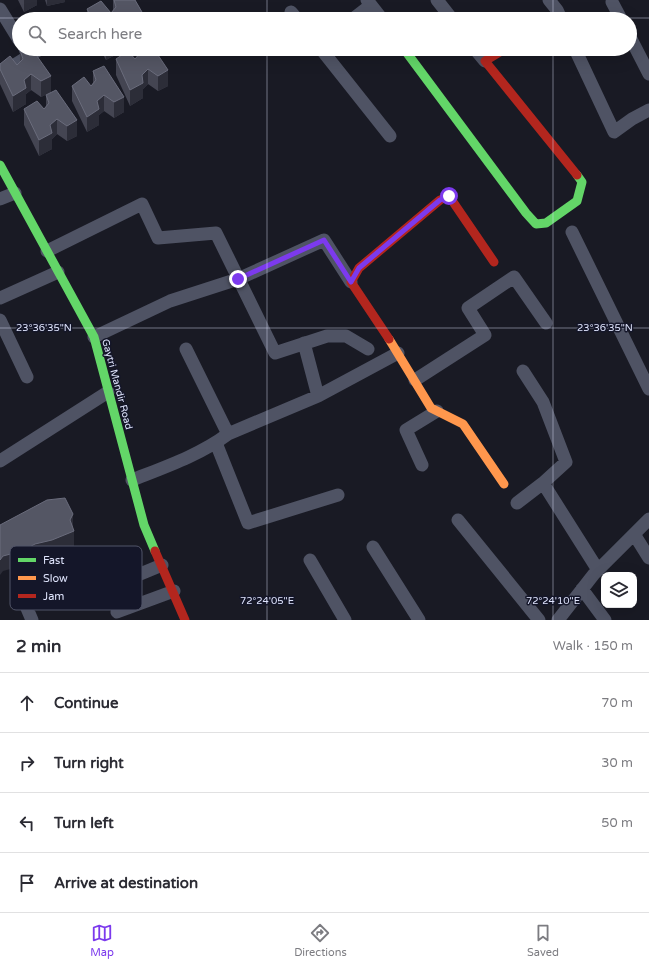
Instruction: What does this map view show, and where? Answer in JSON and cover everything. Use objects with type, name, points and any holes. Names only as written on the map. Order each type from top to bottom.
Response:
[{"type":"street","points":[[437,0],[446,12]]},
{"type":"street","points":[[549,0],[558,12]]},
{"type":"street","points":[[612,2],[617,12]]},
{"type":"street","points":[[360,12],[369,3],[376,12]]},
{"type":"street","points":[[0,8],[12,28]]},
{"type":"street","points":[[637,51],[649,74]]},
{"type":"street","points":[[0,74],[24,56]]},
{"type":"street","points":[[326,56],[390,136]]},
{"type":"street","points":[[409,56],[526,214],[536,224],[546,223],[577,201],[582,182],[481,56]]},
{"type":"street","points":[[485,61],[493,56]]},
{"type":"street","points":[[578,56],[614,132],[632,119],[649,110]]},
{"type":"street","name":"Gaytri Mandir Road","points":[[0,165],[94,337],[144,524],[174,591],[185,620]]},
{"type":"street","points":[[0,199],[15,193]]},
{"type":"street","points":[[351,282],[359,268],[440,200],[449,196],[494,262]]},
{"type":"street","points":[[48,251],[142,204],[158,238],[216,233],[275,353],[327,336],[346,336],[368,349]]},
{"type":"street","points":[[572,232],[644,368],[649,389]]},
{"type":"street","points":[[94,337],[170,301],[238,279],[324,240],[398,353],[431,408],[463,424],[504,484]]},
{"type":"street","points":[[0,298],[58,272]]},
{"type":"street","points":[[414,380],[485,335],[468,308],[514,277],[546,323]]},
{"type":"street","points":[[0,320],[27,377]]},
{"type":"street","points":[[304,343],[318,396]]},
{"type":"street","points":[[186,349],[228,434]]},
{"type":"street","points":[[132,480],[183,460],[216,443],[228,434],[318,396],[398,353]]},
{"type":"street","points":[[517,503],[543,483],[566,462],[542,402],[523,371]]},
{"type":"street","points":[[0,461],[108,392]]},
{"type":"street","points":[[422,465],[406,430],[437,411]]},
{"type":"street","points":[[216,443],[248,523],[338,495]]},
{"type":"street","points":[[543,483],[598,570]]},
{"type":"street","points":[[558,620],[598,570],[649,519]]},
{"type":"street","points":[[458,520],[539,620]]},
{"type":"street","points":[[634,534],[649,558]]},
{"type":"street","points":[[373,547],[419,620]]},
{"type":"street","points":[[310,560],[345,620]]},
{"type":"street","points":[[142,573],[162,565]]},
{"type":"street","points":[[582,589],[605,620]]},
{"type":"street","points":[[142,603],[174,591]]},
{"type":"street","points":[[28,610],[32,620]]},
{"type":"street","points":[[117,612],[122,610]]},
{"type":"building","points":[[114,0],[135,0],[142,12],[112,12],[116,7]]},
{"type":"building","points":[[101,1],[110,12],[88,12],[87,9]]},
{"type":"building","points":[[10,56],[17,65],[23,59],[22,56],[37,56],[51,76],[41,81],[31,74],[24,80],[26,88],[13,96],[0,69],[0,64]]},
{"type":"building","points":[[120,56],[132,56],[135,59],[138,56],[159,56],[168,70],[158,76],[148,69],[142,75],[143,83],[130,90],[116,59]]},
{"type":"building","points":[[104,66],[124,97],[114,102],[104,95],[97,101],[99,109],[87,117],[72,86],[84,77],[91,86],[96,80],[93,71]]},
{"type":"building","points":[[56,90],[77,120],[67,126],[57,119],[50,125],[52,133],[39,140],[24,109],[37,101],[44,109],[49,103],[46,95]]},
{"type":"building","points":[[65,498],[73,514],[70,520],[74,531],[52,540],[31,546],[10,546],[10,554],[3,556],[0,560],[0,525],[47,500]]},
{"type":"traffic: fast","points":[[409,56],[526,213],[536,224],[546,223],[577,201],[582,182],[577,175]]},
{"type":"traffic: fast","points":[[0,165],[94,337],[144,525],[155,551]]},
{"type":"traffic: slow","points":[[389,339],[431,408],[463,424],[504,484]]},
{"type":"traffic: jam","points":[[493,56],[485,61],[577,175]]},
{"type":"traffic: jam","points":[[389,339],[351,282],[359,268],[440,200],[449,196],[494,262]]},
{"type":"traffic: jam","points":[[155,551],[185,620]]},
{"type":"route","points":[[238,279],[324,240],[351,282],[359,268],[440,200],[449,196]]}]
